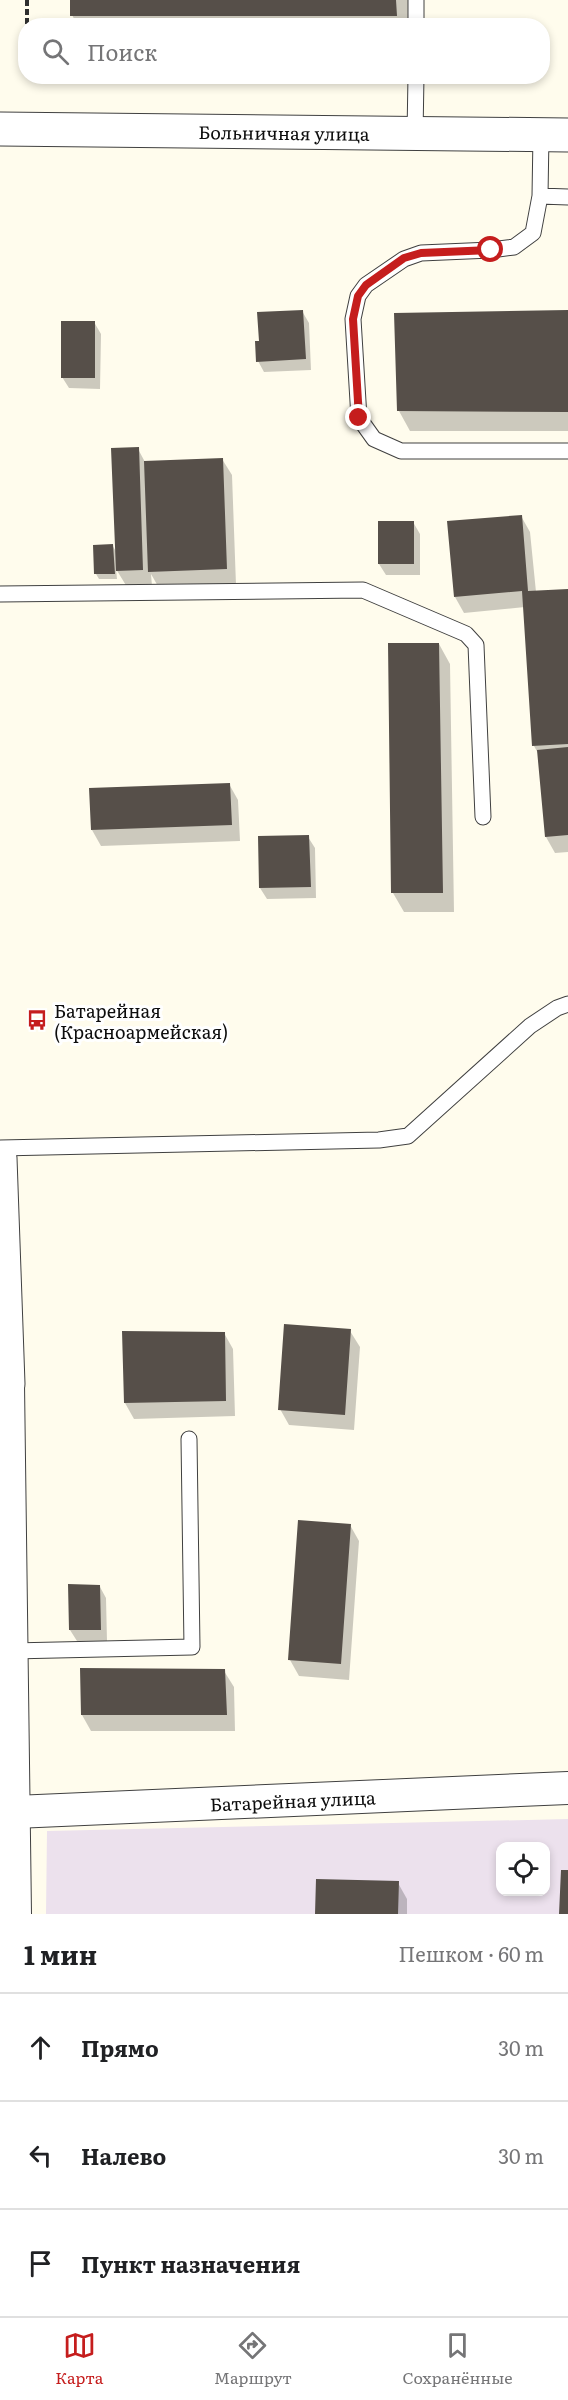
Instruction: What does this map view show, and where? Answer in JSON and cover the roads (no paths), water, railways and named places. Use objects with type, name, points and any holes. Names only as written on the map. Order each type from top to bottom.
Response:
[{"type":"street","name":"Больничная улица","points":[[0,129],[555,135]]},
{"type":"street","points":[[0,1158],[12,1651],[15,1914]]},
{"type":"street","name":"Батарейная улица","points":[[15,1812],[568,1788]]},
{"type":"lane","points":[[416,0],[416,18]]},
{"type":"lane","points":[[415,134],[416,84]]},
{"type":"lane","points":[[555,135],[533,233],[514,247],[421,253],[404,258],[366,285],[358,296],[353,319],[359,418],[374,440],[401,451],[568,451]]},
{"type":"lane","points":[[540,196],[568,197]]},
{"type":"lane","points":[[0,594],[363,590],[466,634],[476,645],[483,817]]},
{"type":"lane","points":[[0,1148],[379,1140],[408,1136],[530,1026],[557,1008],[568,1004]]},
{"type":"lane","points":[[12,1651],[192,1647],[189,1439]]},
{"type":"place","name":"Батарейная (Красноармейская)","points":[[37,1020]]}]
